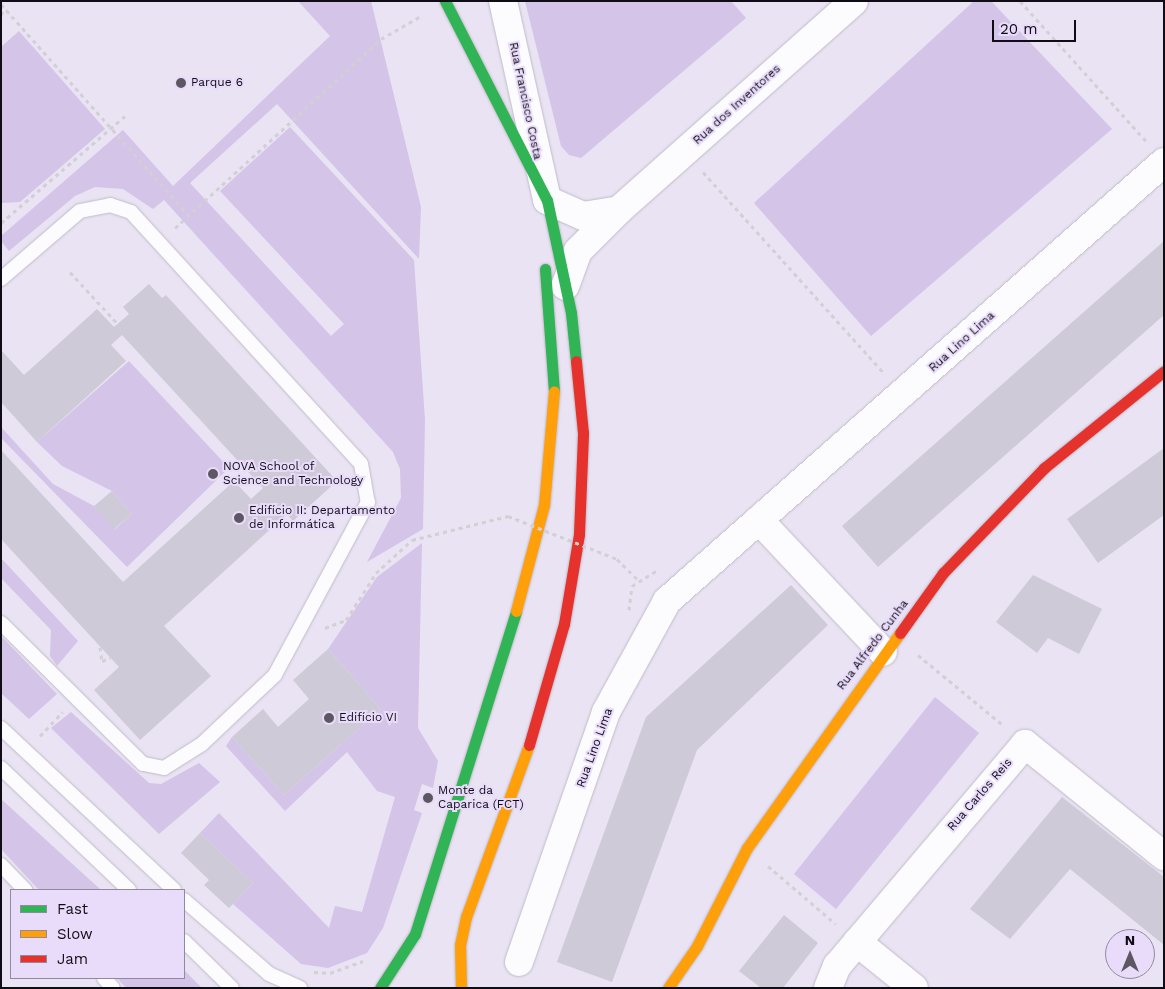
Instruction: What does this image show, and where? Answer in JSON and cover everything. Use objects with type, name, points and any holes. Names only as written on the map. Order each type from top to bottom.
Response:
[{"type":"main road","points":[[444,1],[471,48],[536,195]]},
{"type":"main road","points":[[461,988],[460,945],[466,917],[536,725],[572,583],[584,480],[578,379],[565,286],[536,195],[471,48]]},
{"type":"main road","points":[[380,988],[415,934],[532,560],[550,464],[554,336],[542,254]]},
{"type":"main road","name":"Rua Alfredo Cunha","points":[[668,988],[697,946],[747,848],[890,644],[943,573],[1044,468],[1164,371]]},
{"type":"street","name":"Rua Francisco Costa","points":[[503,1],[536,195]]},
{"type":"street","name":"Rua dos Inventores","points":[[565,286],[578,251],[619,210],[854,1]]},
{"type":"street","name":"Rua Lino Lima","points":[[519,962],[606,712],[667,601],[1164,162]]},
{"type":"street","points":[[536,195],[583,216],[619,210]]},
{"type":"street","points":[[759,520],[890,644]]},
{"type":"street","points":[[1025,744],[1164,856]]},
{"type":"street","name":"Rua Carlos Reis","points":[[828,988],[837,966],[1025,744]]},
{"type":"street","points":[[857,942],[914,988]]},
{"type":"lane","points":[[1,279],[80,210],[97,205],[131,212],[361,464],[368,502],[275,674],[202,744],[164,768],[143,764],[1,623]]},
{"type":"lane","points":[[1,728],[173,889]]},
{"type":"lane","points":[[1,768],[129,889]]},
{"type":"lane","points":[[1,865],[24,889]]},
{"type":"lane","points":[[185,901],[269,974],[300,988]]},
{"type":"lane","points":[[185,942],[232,988]]},
{"type":"path","points":[[1020,1],[1125,117]]},
{"type":"path","points":[[1,4],[189,216]]},
{"type":"path","points":[[1,15],[4,8]]},
{"type":"path","points":[[158,242],[189,216],[381,39],[424,14]]},
{"type":"path","points":[[1,223],[113,130],[125,116]]},
{"type":"path","points":[[684,152],[863,349]]},
{"type":"path","points":[[70,272],[118,324]]},
{"type":"path","points":[[346,620],[376,572],[412,540],[508,516],[617,560],[638,580]]},
{"type":"path","points":[[890,644],[1025,744]]},
{"type":"path","points":[[100,647],[102,662],[110,658]]},
{"type":"path","points":[[40,736],[75,698]]},
{"type":"path","points":[[747,848],[857,942]]},
{"type":"shaded area","points":[[298,1],[371,1],[421,207],[419,259],[277,104],[190,183],[331,336],[344,324],[220,191],[290,127],[414,260],[425,420],[423,529],[367,562],[401,498],[400,469],[393,452],[164,200],[153,209],[123,189],[95,187],[75,196],[9,251],[1,241],[1,236],[123,130],[173,186],[330,36]]},
{"type":"shaded area","points":[[525,1],[731,1],[746,18],[581,158],[569,155],[561,146]]},
{"type":"shaded area","points":[[974,1],[991,1],[1112,129],[871,336],[754,203]]},
{"type":"shaded area","points":[[19,31],[105,129],[20,202],[1,203],[1,47]]},
{"type":"shaded area","points":[[129,361],[229,468],[127,567],[1,438],[1,427],[53,484],[94,506],[115,529],[132,514],[112,491],[62,466],[37,442]]},
{"type":"shaded area","points":[[422,543],[418,728],[438,761],[433,788],[422,784],[414,810],[422,813],[383,928],[367,953],[328,968],[301,964],[233,904],[253,883],[200,833],[219,813],[329,928],[335,906],[362,912],[395,797],[377,791],[347,752],[285,811],[226,746],[232,737],[284,795],[381,709],[328,649],[377,577]]},
{"type":"shaded area","points":[[1,558],[78,641],[57,666],[50,656],[51,630],[1,578]]},
{"type":"shaded area","points":[[1,636],[57,694],[29,719],[1,693]]},
{"type":"shaded area","points":[[935,697],[979,733],[836,909],[794,874]]},
{"type":"shaded area","points":[[71,712],[149,783],[161,784],[199,763],[220,782],[159,834],[51,728]]},
{"type":"shaded area","points":[[1,799],[100,889],[38,889],[1,849]]},
{"type":"shaded area","points":[[185,971],[202,988],[126,988],[118,979],[185,979]]},
{"type":"building","points":[[1164,241],[1164,315],[878,567],[842,526]]},
{"type":"building","points":[[149,284],[162,298],[166,295],[337,481],[293,521],[287,514],[164,626],[211,676],[140,740],[94,690],[119,667],[1,539],[1,450],[123,582],[234,481],[251,499],[263,488],[122,335],[111,345],[126,361],[37,442],[1,402],[1,350],[24,375],[97,309],[114,327],[129,314],[123,307]]},
{"type":"building","points":[[1164,448],[1164,515],[1098,563],[1067,519]]},
{"type":"building","points":[[112,491],[132,514],[114,529],[94,506]]},
{"type":"building","points":[[1033,575],[1102,609],[1079,654],[1048,638],[1037,653],[996,622]]},
{"type":"building","points":[[791,585],[828,625],[697,750],[612,982],[557,962],[646,717]]},
{"type":"building","name":"Edifício VI","points":[[328,649],[381,709],[284,795],[232,737],[263,709],[278,727],[309,699],[293,680]]},
{"type":"building","points":[[1062,797],[1164,877],[1164,945],[1155,938],[1155,929],[1144,929],[1070,869],[1010,939],[970,909]]},
{"type":"building","points":[[200,833],[253,883],[229,908],[204,885],[209,880],[181,853]]},
{"type":"building","points":[[784,915],[818,943],[783,988],[761,988],[739,971]]},
{"type":"traffic: fast","points":[[445,1],[547,200],[571,313],[576,361]]},
{"type":"traffic: fast","points":[[545,269],[554,391]]},
{"type":"traffic: fast","points":[[380,988],[415,934],[516,611]]},
{"type":"traffic: slow","points":[[516,611],[544,505],[554,391]]},
{"type":"traffic: slow","points":[[668,988],[697,946],[747,848],[900,633]]},
{"type":"traffic: slow","points":[[461,988],[460,945],[466,917],[529,745]]},
{"type":"traffic: jam","points":[[529,745],[564,624],[579,534],[583,433],[576,361]]},
{"type":"traffic: jam","points":[[900,633],[943,573],[1044,468],[1164,371]]},
{"type":"place","name":"Parque 6","points":[[181,83]]},
{"type":"place","name":"NOVA School of Science and Technology","points":[[213,474]]},
{"type":"place","name":"Edifício II: Departamento de Informática","points":[[239,518]]},
{"type":"place","name":"Edifício VI","points":[[329,718]]},
{"type":"place","name":"Monte da Caparica (FCT)","points":[[428,798]]}]
